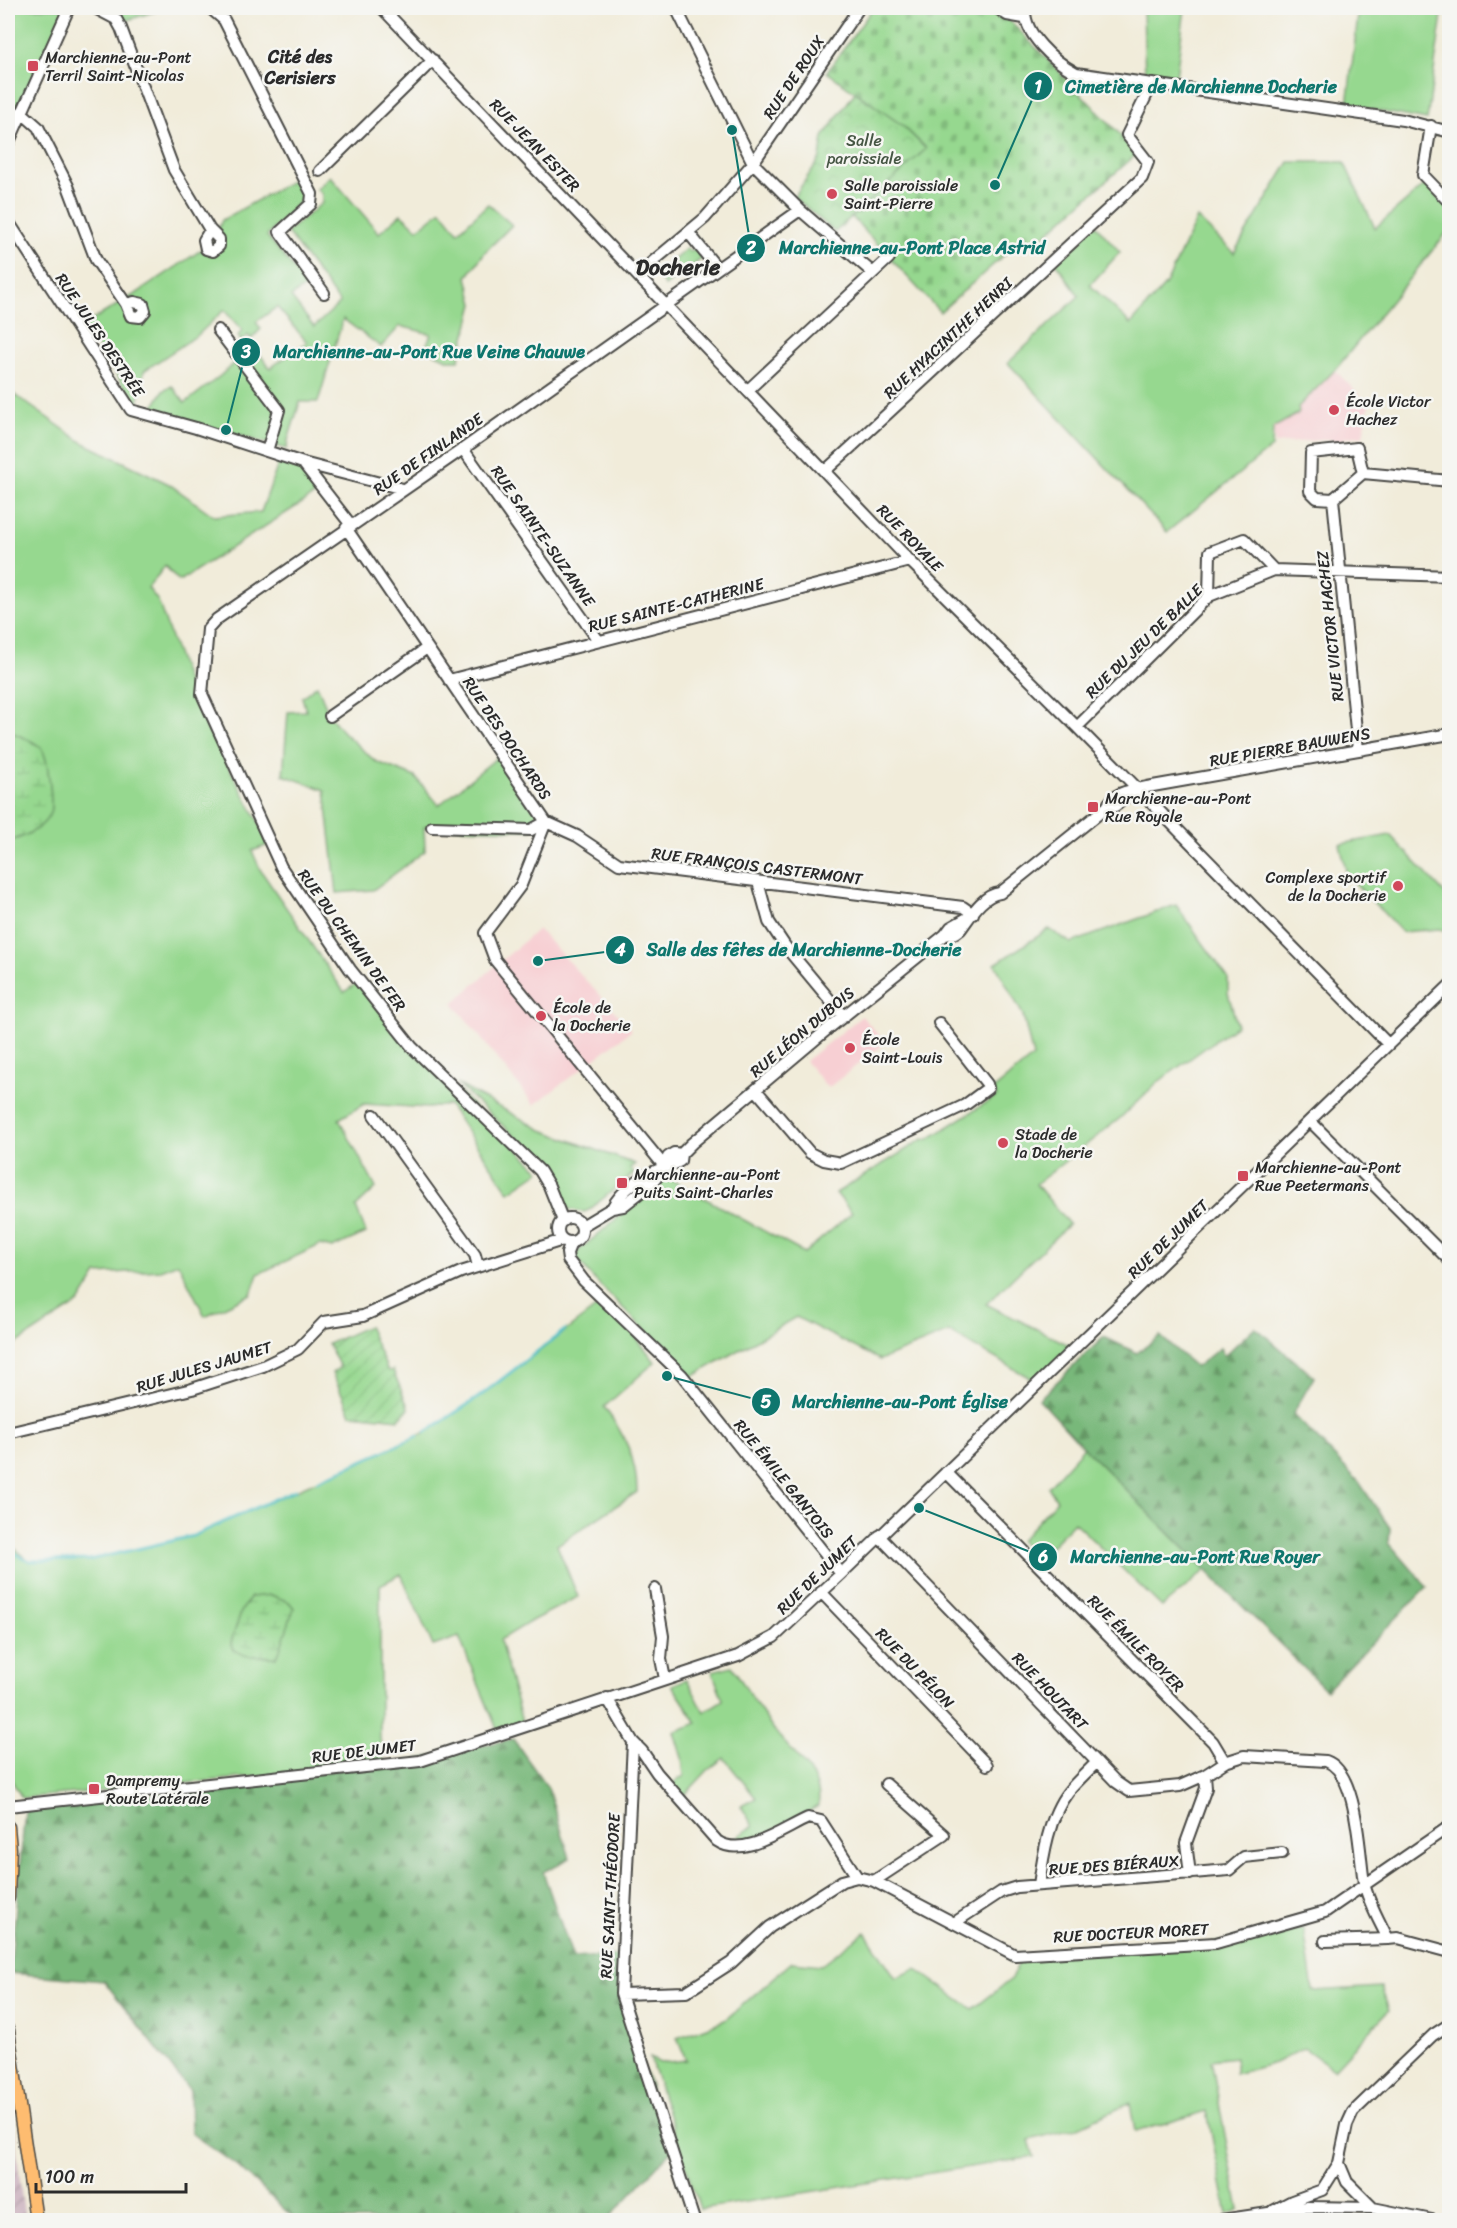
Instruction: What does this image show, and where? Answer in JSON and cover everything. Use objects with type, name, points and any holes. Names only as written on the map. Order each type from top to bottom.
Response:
[{"type":"main road","points":[[8,1827],[10,1849],[8,1898]]},
{"type":"main road","points":[[8,2030],[36,2220]]},
{"type":"street","points":[[8,144],[69,8]]},
{"type":"street","points":[[95,8],[116,19],[174,170],[210,230]]},
{"type":"street","points":[[210,8],[224,20],[312,194],[311,204],[280,232],[324,293]]},
{"type":"street","name":"RUE JEAN ESTER","points":[[382,8],[667,304]]},
{"type":"street","points":[[676,8],[753,163],[800,210],[873,273]]},
{"type":"street","name":"RUE DE ROUX","points":[[638,274],[705,218],[753,163],[859,8]]},
{"type":"street","points":[[997,8],[1006,15],[1024,13],[1030,32],[1062,66],[1076,73],[1403,120],[1449,132]]},
{"type":"street","points":[[320,171],[433,60]]},
{"type":"street","name":"RUE HYACINTHE HENRI","points":[[825,471],[1142,178],[1148,162],[1127,135],[1152,84]]},
{"type":"street","points":[[21,112],[38,127],[69,186],[96,260],[126,304]]},
{"type":"street","points":[[1431,126],[1423,175],[1449,204]]},
{"type":"street","name":"RUE DE FINLANDE","points":[[208,629],[217,619],[463,449],[800,210]]},
{"type":"street","name":"RUE JULES DESTRÉE","points":[[8,221],[132,410],[303,463],[404,489]]},
{"type":"street","points":[[688,232],[717,268]]},
{"type":"street","points":[[748,390],[889,258]]},
{"type":"street","name":"RUE ROYALE","points":[[667,304],[910,561],[1077,727],[1388,1044]]},
{"type":"street","points":[[218,330],[279,410],[267,451]]},
{"type":"street","points":[[1363,472],[1357,448],[1311,453],[1310,491],[1317,498],[1333,499],[1363,472],[1449,481]]},
{"type":"street","name":"RUE SAINTE-SUZANNE","points":[[463,449],[598,640]]},
{"type":"street","name":"RUE DES DOCHARDS","points":[[303,463],[349,527],[427,648],[546,822],[521,885],[485,933],[495,960],[665,1167]]},
{"type":"street","name":"RUE VICTOR HACHEZ","points":[[1333,499],[1358,750]]},
{"type":"street","points":[[1209,596],[1210,552],[1244,539],[1274,570]]},
{"type":"street","name":"RUE SAINTE-CATHERINE","points":[[449,680],[910,561]]},
{"type":"street","name":"RUE DU JEU DE BALLE","points":[[1077,727],[1209,596],[1274,570],[1449,576]]},
{"type":"street","name":"RUE DU CHEMIN DE FER","points":[[208,629],[202,694],[281,867],[350,969],[411,1047],[540,1170],[563,1221]]},
{"type":"street","points":[[330,716],[427,648]]},
{"type":"street","name":"RUE PIERRE BAUWENS","points":[[1137,789],[1449,734]]},
{"type":"street","name":"RUE LÉON DUBOIS","points":[[582,1226],[612,1208],[623,1206],[652,1183],[665,1167],[674,1166],[680,1161],[681,1154],[844,1017],[945,935],[956,933],[984,901],[993,894],[1000,893],[1107,807],[1115,806],[1137,789]]},
{"type":"street","points":[[432,827],[531,830],[546,822]]},
{"type":"street","name":"RUE FRANÇOIS CASTERMONT","points":[[546,822],[577,836],[619,864],[963,907],[973,914]]},
{"type":"street","points":[[758,882],[769,922],[774,930],[844,1017]]},
{"type":"street","name":"RUE DE JUMET","points":[[8,1806],[420,1761],[738,1656],[759,1646],[774,1637],[841,1574],[1449,986]]},
{"type":"street","points":[[756,1090],[810,1153],[824,1160],[842,1163],[965,1105],[988,1088],[939,1023]]},
{"type":"street","points":[[374,1115],[475,1255],[478,1266]]},
{"type":"street","points":[[1310,1121],[1449,1261]]},
{"type":"street","points":[[573,1218],[582,1226],[581,1237],[567,1241],[558,1229],[563,1221],[573,1218]]},
{"type":"street","name":"RUE JULES JAUMET","points":[[8,1433],[171,1395],[263,1366],[287,1357],[324,1322],[363,1316],[431,1284],[478,1266],[567,1241]]},
{"type":"street","name":"RUE ÉMILE GANTOIS","points":[[567,1241],[568,1260],[585,1281],[682,1375],[841,1574]]},
{"type":"street","name":"RUE ÉMILE ROYER","points":[[946,1472],[1213,1742],[1225,1762]]},
{"type":"street","name":"RUE HOUTART","points":[[879,1536],[1116,1782],[1129,1791],[1180,1786],[1205,1775],[1225,1762]]},
{"type":"street","points":[[654,1589],[663,1636],[661,1659],[665,1679]]},
{"type":"street","name":"RUE DU PÉLON","points":[[821,1592],[987,1765]]},
{"type":"street","points":[[607,1698],[633,1742],[717,1841],[724,1846],[747,1847],[802,1820],[814,1818],[821,1821],[857,1877],[842,1881],[770,1927],[731,1963],[686,1992],[621,1994]]},
{"type":"street","name":"RUE SAINT-THÉODORE","points":[[633,1742],[621,1994],[693,2220]]},
{"type":"street","points":[[1225,1762],[1244,1756],[1326,1761],[1334,1764],[1342,1774],[1356,1818],[1365,1886],[1388,1939]]},
{"type":"street","name":"RUE DES BIÉRAUX","points":[[1040,1885],[1043,1853],[1059,1807],[1067,1793],[1097,1762]]},
{"type":"street","name":"RUE DES BIÉRAUX","points":[[1190,1874],[1186,1843],[1206,1788],[1205,1775]]},
{"type":"street","points":[[874,1881],[944,1835],[886,1784]]},
{"type":"street","name":"RUE DOCTEUR MORET","points":[[857,1877],[874,1881],[1015,1955],[1216,1943],[1325,1912],[1449,1826]]},
{"type":"street","name":"RUE DES BIÉRAUX","points":[[954,1923],[1001,1892],[1017,1887],[1229,1870],[1244,1857],[1282,1853]]},
{"type":"street","points":[[1325,1941],[1398,1938],[1449,1952]]},
{"type":"street","points":[[1273,2211],[1292,2200],[1322,2190],[1338,2163],[1347,2125],[1353,2112],[1433,2035],[1449,2024]]},
{"type":"street","points":[[1338,2163],[1347,2182],[1373,2208]]},
{"type":"street","points":[[1222,2220],[1307,2207],[1373,2208],[1432,2220]]},
{"type":"shaded area","name":"École Victor Hachez","points":[[1335,370],[1369,405],[1363,436],[1345,437],[1343,441],[1334,442],[1330,439],[1275,444],[1273,428],[1299,413],[1298,407]]},
{"type":"shaded area","name":"École de la Docherie","points":[[538,929],[632,1030],[534,1105],[453,1003]]},
{"type":"shaded area","name":"École Saint-Louis","points":[[862,1016],[885,1043],[828,1088],[805,1061]]},
{"type":"shaded area","points":[[8,2065],[21,2191],[25,2220],[8,2220]]},
{"type":"green space","points":[[8,8],[68,8],[8,129]]},
{"type":"green space","points":[[113,8],[160,8],[118,23],[110,12]]},
{"type":"green space","points":[[873,8],[993,8],[1012,23],[1138,153],[1029,249],[1020,241],[940,312],[852,217],[926,148],[903,126],[827,72]]},
{"type":"green space","points":[[1143,8],[1185,8],[1175,84],[1145,77]]},
{"type":"green space","points":[[1359,8],[1443,8],[1427,120],[1347,105]]},
{"type":"green space","name":"Salle paroissiale","points":[[855,92],[903,126],[926,149],[835,232],[794,197],[820,158],[823,137]]},
{"type":"green space","points":[[1289,162],[1344,162],[1375,228],[1426,184],[1449,209],[1449,230],[1335,370],[1298,407],[1299,413],[1273,428],[1272,447],[1167,532],[1008,363],[1079,296],[1053,259],[1093,222],[1120,252],[1090,285],[1131,324],[1166,284],[1197,218],[1234,253]]},
{"type":"green space","points":[[330,176],[379,233],[401,214],[418,229],[441,210],[458,232],[488,204],[512,225],[485,252],[467,277],[474,304],[459,360],[449,360],[425,349],[431,334],[400,326],[381,347],[343,319],[318,402],[300,402],[287,449],[151,411],[163,391],[172,386],[185,403],[220,376],[249,349],[258,352],[270,368],[307,342],[277,307],[256,322],[261,329],[251,339],[248,335],[241,341],[238,336],[242,330],[224,310],[199,334],[144,371],[138,404],[134,402],[84,325],[213,242],[222,220],[295,179],[304,197],[267,236],[307,285],[291,297],[314,327],[340,303],[287,232],[322,203],[322,194],[317,189]]},
{"type":"green space","points":[[697,247],[704,257],[665,286],[658,277],[661,271],[687,248],[690,252]]},
{"type":"green space","points":[[8,390],[82,442],[169,484],[214,516],[261,512],[280,459],[301,468],[316,494],[179,581],[165,566],[148,588],[158,601],[196,707],[271,844],[252,851],[261,871],[344,992],[360,981],[390,1024],[540,1171],[509,1192],[449,1105],[428,1108],[364,1104],[339,1119],[376,1188],[356,1207],[366,1233],[332,1248],[320,1245],[258,1274],[251,1294],[205,1316],[178,1263],[160,1270],[97,1274],[79,1303],[8,1349]]},
{"type":"green space","points":[[317,685],[330,716],[343,732],[375,761],[415,777],[439,805],[500,755],[546,822],[531,830],[424,827],[425,851],[373,890],[337,893],[325,790],[283,775],[288,712],[306,711],[302,697]]},
{"type":"green space","points":[[8,731],[30,740],[44,752],[51,800],[50,813],[38,828],[8,841]]},
{"type":"green space","name":"Complexe sportif de la Docherie","points":[[1390,835],[1449,898],[1449,931],[1439,929],[1402,932],[1347,875],[1340,844]]},
{"type":"green space","name":"Stade de la Docherie","points":[[1176,905],[1228,978],[1228,993],[1237,1025],[1158,1082],[1119,1119],[1036,1184],[1069,1224],[986,1304],[1075,1348],[1039,1383],[949,1332],[880,1360],[796,1317],[690,1378],[577,1259],[577,1252],[666,1177],[804,1253],[852,1213],[836,1193],[997,1096],[993,1090],[1033,1057],[1023,1015],[995,964],[1049,929],[1071,943]]},
{"type":"green space","points":[[457,1084],[542,1130],[635,1164],[630,1168],[634,1173],[589,1210],[584,1212],[568,1209],[557,1182],[545,1164]]},
{"type":"green space","points":[[597,1307],[615,1309],[655,1362],[604,1407],[618,1427],[632,1457],[637,1492],[557,1545],[578,1597],[500,1640],[523,1726],[499,1734],[459,1637],[433,1646],[401,1574],[380,1585],[380,1738],[384,1765],[22,1798],[12,1781],[8,1766],[8,1543],[30,1561],[89,1560],[193,1536],[426,1432],[479,1397]]},
{"type":"green space","points":[[368,1326],[388,1371],[393,1370],[409,1409],[399,1419],[351,1414],[332,1373],[340,1367],[328,1344]]},
{"type":"green space","points":[[1255,1327],[1314,1377],[1293,1414],[1359,1482],[1390,1528],[1389,1543],[1427,1587],[1326,1690],[1086,1450],[1039,1399],[1104,1337],[1137,1353],[1160,1336],[1196,1367],[1220,1348],[1224,1356]]},
{"type":"green space","points":[[1084,1447],[1206,1570],[1162,1607],[1074,1522],[1040,1558],[1020,1541],[1057,1500],[1048,1487]]},
{"type":"green space","points":[[271,1595],[289,1602],[294,1608],[279,1653],[276,1657],[246,1656],[234,1650],[231,1642],[241,1612],[248,1600],[251,1597]]},
{"type":"green space","points":[[732,1666],[772,1728],[813,1776],[819,1795],[818,1806],[757,1842],[728,1843],[753,1826],[741,1806],[756,1798],[724,1758],[708,1770],[680,1800],[674,1782],[684,1776],[682,1758],[674,1732],[697,1723],[672,1685],[687,1679],[704,1712],[723,1700],[712,1671]]},
{"type":"green space","points":[[513,1739],[548,1788],[570,1858],[543,1872],[573,1958],[622,1955],[639,2052],[671,2151],[607,2220],[296,2220],[236,2165],[191,2133],[190,2091],[104,1981],[10,1973],[25,1811],[404,1762]]},
{"type":"green space","points":[[1304,1928],[1313,1991],[1381,1987],[1389,2010],[1334,2069],[1304,2048],[1275,2063],[1235,2074],[1235,2057],[1211,2060],[1239,2210],[1227,2214],[1207,2111],[1135,2132],[1130,2103],[1076,2128],[1029,2140],[1034,2157],[700,2209],[650,2058],[660,2063],[686,2060],[677,2038],[725,2020],[792,1962],[821,1965],[865,1932],[896,1978],[916,1969],[973,2009],[1010,1980],[1021,1959],[1220,1942]]},
{"type":"waterway","points":[[426,1432],[479,1397],[565,1330]]},
{"type":"waterway","points":[[317,1481],[418,1436]]},
{"type":"waterway","points":[[8,1550],[30,1561],[89,1560],[193,1536],[295,1490]]},
{"type":"place","name":"Marchienne-au-Pont Terril Saint-Nicolas","points":[[33,66]]},
{"type":"place","name":"Marchienne-au-Pont Place Astrid","points":[[732,130]]},
{"type":"place","name":"Cimetière de Marchienne Docherie","points":[[995,185]]},
{"type":"place","name":"Salle paroissiale Saint-Pierre","points":[[832,194]]},
{"type":"place","name":"École Victor Hachez","points":[[1334,410]]},
{"type":"place","name":"Marchienne-au-Pont Rue Veine Chauwe","points":[[226,430]]},
{"type":"place","name":"Marchienne-au-Pont Rue Royale","points":[[1093,807]]},
{"type":"place","name":"Complexe sportif de la Docherie","points":[[1398,886]]},
{"type":"place","name":"Salle des fêtes de Marchienne-Docherie","points":[[538,961]]},
{"type":"place","name":"École de la Docherie","points":[[541,1016]]},
{"type":"place","name":"École Saint-Louis","points":[[850,1048]]},
{"type":"place","name":"Stade de la Docherie","points":[[1003,1143]]},
{"type":"place","name":"Marchienne-au-Pont Rue Peetermans","points":[[1243,1176]]},
{"type":"place","name":"Marchienne-au-Pont Puits Saint-Charles","points":[[622,1183]]},
{"type":"place","name":"Marchienne-au-Pont Église","points":[[667,1376]]},
{"type":"place","name":"Marchienne-au-Pont Rue Royer","points":[[919,1508]]},
{"type":"place","name":"Dampremy Route Latérale","points":[[94,1789]]},
{"type":"district","name":"Cité des Cerisiers","points":[[300,67]]},
{"type":"district","name":"Docherie","points":[[678,267]]}]
